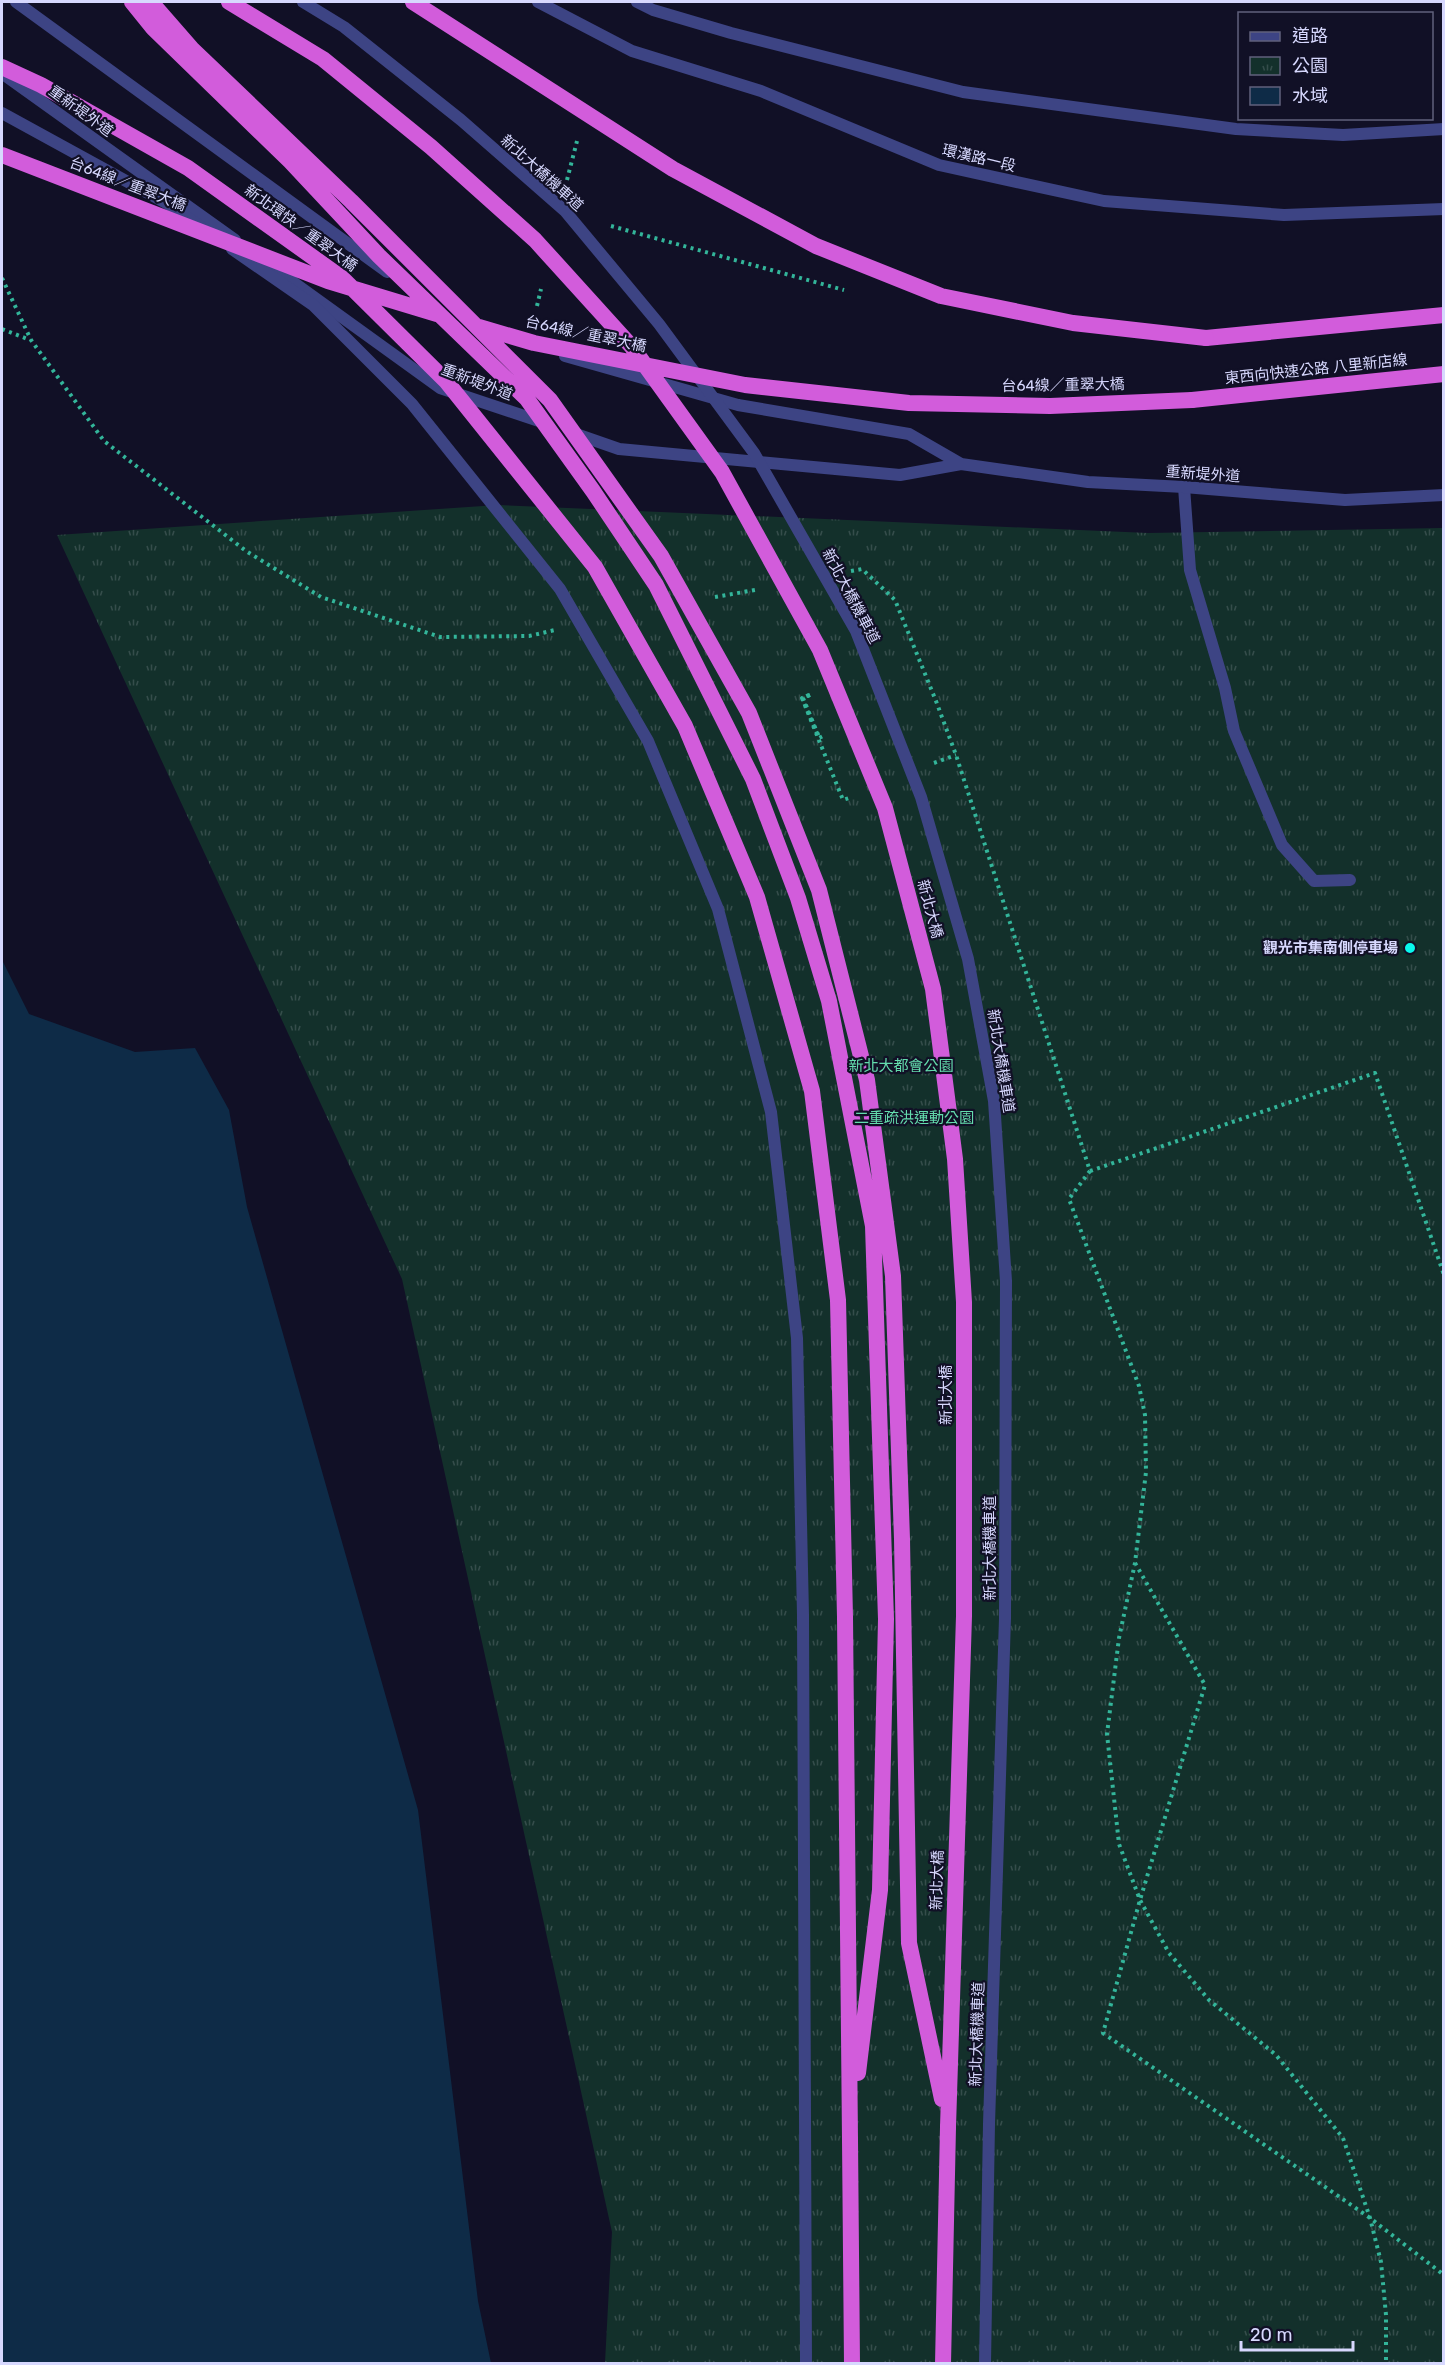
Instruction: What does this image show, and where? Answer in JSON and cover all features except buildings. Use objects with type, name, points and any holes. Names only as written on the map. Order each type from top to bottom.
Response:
[{"type":"highway","points":[[132,2],[153,28],[290,160],[379,256],[526,399],[593,491],[656,585],[753,779],[798,898],[829,1002],[873,1226],[886,1619],[880,1890],[850,2140],[852,2364]]},
{"type":"highway","points":[[151,2],[192,49],[351,201],[550,400],[661,556],[748,713],[819,890],[867,1080],[893,1276],[902,1551],[909,1944],[948,2127]]},
{"type":"highway","name":"新北大橋","points":[[229,2],[323,59],[431,147],[535,240],[632,347],[722,472],[820,650],[885,808],[933,989],[955,1159],[964,1302],[964,1616],[943,2364]]},
{"type":"highway","points":[[413,2],[673,169],[816,246],[941,296],[1073,323],[1206,338],[1443,315]]},
{"type":"highway","name":"新北環快／重翠大橋","points":[[2,67],[41,85],[189,168],[342,278],[446,381],[595,567],[685,726],[757,897],[812,1091],[838,1300],[845,1617],[850,2140]]},
{"type":"highway","name":"台64線／重翠大橋","points":[[2,154],[328,281],[534,343],[745,385],[909,403],[1050,406],[1192,400]]},
{"type":"highway","name":"東西向快速公路 八里新店線","points":[[1192,400],[1443,374]]},
{"type":"street","name":"重新堤外道","points":[[16,2],[463,328],[738,405],[909,434],[961,464]]},
{"type":"street","name":"新北大橋機車道","points":[[303,2],[344,27],[416,84],[565,211],[659,324],[754,453],[856,631],[921,797],[968,959],[994,1101],[1006,1281],[1005,1618],[989,2124],[985,2364]]},
{"type":"street","name":"環漢路一段","points":[[538,2],[632,51],[761,91],[939,165],[1104,201],[1284,215],[1443,208]]},
{"type":"street","points":[[637,2],[653,10],[731,33],[963,92],[1236,129],[1343,135],[1443,129]]},
{"type":"street","name":"重新堤外道","points":[[2,72],[440,388],[619,448],[900,475],[961,464],[1088,483],[1184,487],[1346,500],[1443,495]]},
{"type":"street","points":[[2,113],[168,204],[313,305],[412,404],[560,589],[648,741],[717,909],[771,1112],[797,1338],[803,1627],[806,2364]]},
{"type":"street","points":[[1184,487],[1190,570],[1225,688],[1234,730],[1282,845],[1314,881],[1350,880]]},
{"type":"path","points":[[565,188],[580,130]]},
{"type":"path","points":[[2,328],[31,340]]},
{"type":"path","points":[[1090,1171],[1375,1073],[1443,1275]]},
{"type":"path","points":[[1135,1563],[1205,1685],[1140,1900],[1103,2033],[1370,2218],[1443,2276]]},
{"type":"green space","name":"二重疏洪運動公園","points":[[498,505],[1148,533],[1443,528],[1443,2363],[605,2363],[612,2232],[402,1279],[57,535]]},
{"type":"water","points":[[2,960],[29,1014],[135,1052],[195,1048],[229,1110],[247,1207],[418,1810],[478,2301],[491,2363],[2,2363]]},
{"type":"place","name":"觀光市集南側停車場","points":[[1410,948]]},
{"type":"park label","name":"新北大都會公園","points":[[901,1066]]}]
